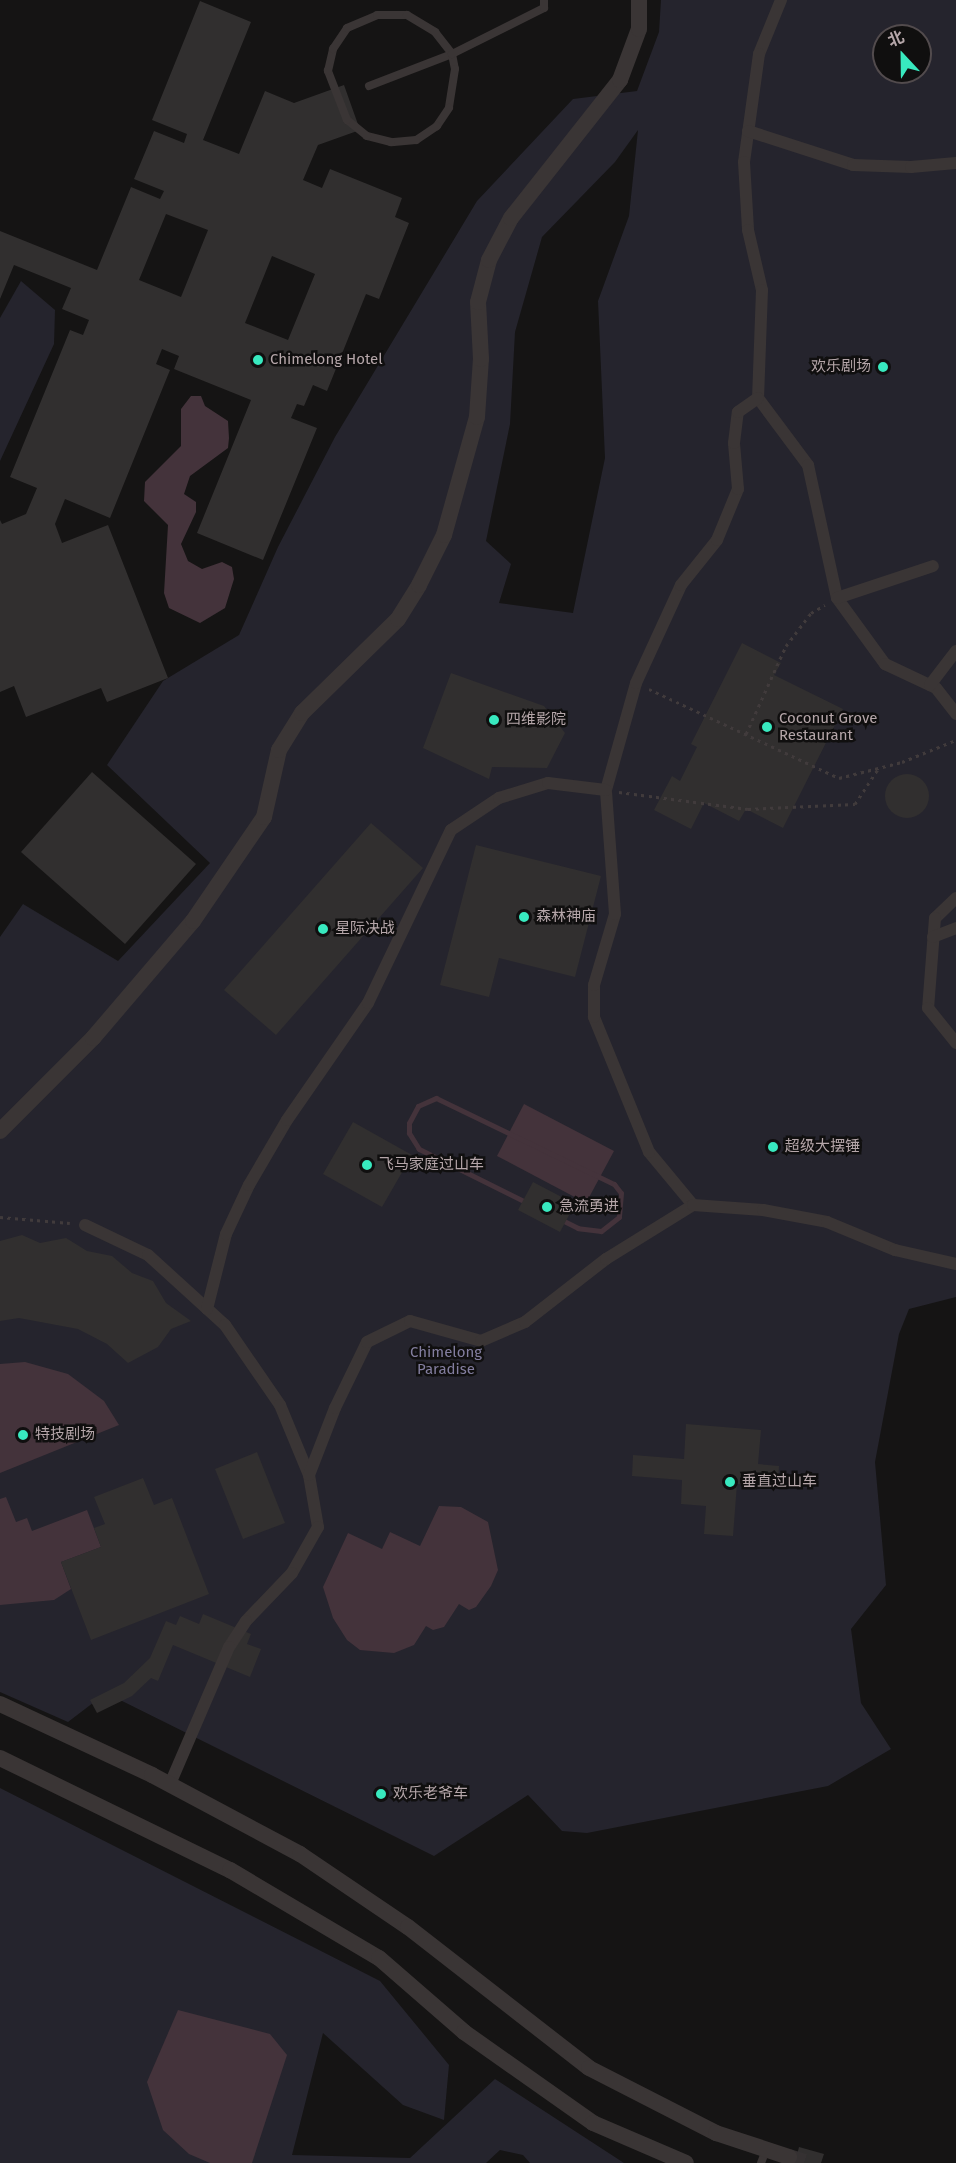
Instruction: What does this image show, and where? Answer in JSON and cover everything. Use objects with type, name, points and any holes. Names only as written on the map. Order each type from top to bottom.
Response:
[{"type":"street","points":[[0,1131],[93,1038],[192,921],[264,817],[279,750],[302,713],[398,619],[419,585],[444,535],[477,417],[481,359],[478,302],[489,260],[511,218],[620,80],[639,29],[639,0]]},
{"type":"street","points":[[781,0],[759,54],[744,162],[748,230],[762,290],[758,398],[808,465],[837,598],[885,664],[930,685],[956,714]]},
{"type":"street","points":[[748,131],[853,165],[911,167],[956,163]]},
{"type":"street","points":[[693,1205],[649,1152],[594,1017],[594,985],[615,914],[606,790],[636,683],[681,585],[717,540],[738,489],[734,443],[738,412],[758,398]]},
{"type":"street","points":[[837,598],[933,566]]},
{"type":"street","points":[[930,685],[956,651]]},
{"type":"street","points":[[207,1309],[226,1234],[249,1185],[292,1112],[368,1003],[452,830],[498,798],[548,783],[606,790]]},
{"type":"street","points":[[956,898],[935,918],[928,1008],[956,1043]]},
{"type":"street","points":[[933,937],[956,928]]},
{"type":"street","points":[[309,1475],[335,1408],[368,1342],[410,1321],[481,1341],[525,1322],[606,1259],[693,1205],[763,1210],[827,1222],[895,1250],[956,1264]]},
{"type":"street","points":[[85,1225],[148,1255],[225,1325],[280,1405],[309,1475],[318,1527],[292,1573],[246,1621],[229,1647],[170,1784]]},
{"type":"street","points":[[0,1704],[170,1784],[320,1867],[408,1927],[589,2068],[764,2156],[789,2157]]},
{"type":"street","points":[[0,1758],[230,1870],[379,1958],[464,2032],[593,2123],[686,2163]]},
{"type":"lane","points":[[369,86],[452,54],[544,8],[544,0]]},
{"type":"lane","points":[[377,15],[407,15],[435,32],[452,54],[455,79],[449,108],[437,126],[416,140],[391,142],[367,136],[347,120],[328,71],[333,49],[346,28],[377,15]]},
{"type":"path","points":[[746,734],[786,646],[811,613],[837,598]]},
{"type":"path","points":[[636,683],[839,778],[878,768],[956,740]]},
{"type":"path","points":[[606,790],[748,809],[855,804],[878,768]]},
{"type":"path","points":[[0,1217],[85,1225]]},
{"type":"green space","name":"Chimelong Paradise","points":[[661,0],[956,0],[956,1297],[909,1309],[899,1334],[875,1462],[886,1585],[851,1629],[861,1703],[891,1749],[828,1786],[587,1833],[562,1831],[528,1795],[434,1856],[106,1693],[68,1722],[0,1692],[0,937],[23,904],[118,961],[210,863],[107,765],[163,681],[239,635],[278,547],[335,437],[477,201],[573,99],[637,91],[659,32]],"holes":[[[638,130],[629,216],[598,301],[605,458],[573,613],[499,603],[511,564],[486,541],[510,424],[515,332],[542,237],[615,162]]]},
{"type":"green space","points":[[21,281],[55,310],[54,344],[0,461],[0,318]]},
{"type":"green space","points":[[0,1788],[380,1981],[449,2065],[444,2120],[403,2105],[323,2033],[292,2155],[410,2158],[495,2079],[624,2163],[530,2163],[523,2155],[500,2150],[486,2163],[0,2163]]},
{"type":"shaded area","points":[[191,396],[201,396],[205,406],[228,421],[229,438],[228,448],[190,476],[184,494],[196,502],[196,512],[181,544],[188,561],[202,569],[222,562],[232,567],[234,579],[225,608],[200,623],[169,608],[164,593],[168,525],[144,501],[145,482],[181,446],[181,409]]},
{"type":"shaded area","points":[[524,1104],[614,1151],[586,1203],[497,1156]]},
{"type":"shaded area","points":[[25,1362],[68,1374],[104,1401],[119,1425],[0,1473],[0,1364]]},
{"type":"shaded area","points":[[6,1497],[16,1522],[27,1518],[32,1531],[87,1510],[101,1547],[61,1562],[71,1589],[54,1600],[0,1605],[0,1499]]},
{"type":"shaded area","points":[[439,1506],[461,1507],[488,1522],[498,1570],[491,1586],[476,1607],[469,1610],[459,1604],[444,1627],[433,1630],[426,1626],[414,1645],[394,1653],[360,1650],[347,1640],[333,1618],[323,1587],[348,1533],[382,1549],[390,1532],[420,1546]]},
{"type":"shaded area","points":[[178,2010],[270,2034],[287,2055],[252,2163],[210,2163],[189,2154],[163,2130],[147,2082]]},
{"type":"building","name":"Chimelong Hotel","points":[[200,1],[251,22],[203,140],[239,154],[265,91],[294,103],[344,85],[360,130],[318,145],[303,180],[322,188],[330,169],[402,198],[395,217],[409,223],[379,299],[366,294],[327,391],[313,385],[304,406],[297,404],[291,418],[317,428],[263,560],[197,533],[251,400],[174,369],[179,356],[162,349],[156,364],[170,370],[110,518],[65,499],[55,524],[62,543],[108,525],[168,678],[107,702],[101,688],[26,717],[14,686],[0,692],[0,520],[2,524],[26,514],[37,488],[10,477],[70,330],[83,335],[89,320],[62,309],[71,288],[14,265],[0,299],[0,231],[97,270],[131,187],[160,199],[164,191],[134,179],[154,131],[184,143],[187,134],[152,120]],"holes":[[[166,214],[208,230],[181,297],[139,280]],[[272,256],[315,274],[288,340],[245,323]]]},
{"type":"building","name":"Coconut Grove Restaurant","points":[[742,643],[781,663],[774,675],[843,709],[783,828],[746,809],[739,821],[704,803],[691,829],[654,810],[672,776],[680,781],[697,747],[691,744]]},
{"type":"building","name":"四维影院","points":[[451,673],[544,706],[565,733],[547,768],[492,767],[489,779],[423,748]]},
{"type":"building","points":[[92,772],[196,864],[125,944],[21,852]]},
{"type":"building","points":[[907,774],[922,781],[929,796],[922,811],[907,818],[892,811],[885,796],[892,781]]},
{"type":"building","name":"星际决战","points":[[371,823],[423,868],[276,1035],[224,990]]},
{"type":"building","name":"森林神庙","points":[[476,845],[601,876],[575,977],[499,958],[489,997],[440,985]]},
{"type":"building","name":"飞马家庭过山车","points":[[353,1122],[412,1155],[382,1207],[323,1174]]},
{"type":"building","name":"急流勇进","points":[[533,1182],[575,1204],[560,1232],[518,1210]]},
{"type":"building","points":[[22,1235],[40,1243],[66,1238],[87,1251],[112,1256],[132,1273],[153,1281],[166,1303],[191,1321],[171,1329],[158,1347],[128,1363],[107,1344],[78,1329],[19,1318],[0,1321],[0,1241]]},
{"type":"building","name":"垂直过山车","points":[[686,1424],[761,1430],[758,1464],[779,1466],[778,1487],[737,1484],[733,1536],[704,1534],[706,1506],[681,1504],[682,1480],[632,1476],[633,1455],[684,1459]]},
{"type":"building","points":[[257,1452],[285,1523],[243,1539],[215,1469]]},
{"type":"building","points":[[143,1478],[154,1505],[172,1498],[209,1594],[91,1640],[61,1562],[101,1547],[94,1528],[105,1524],[94,1497]]},
{"type":"building","points":[[203,1614],[251,1634],[247,1644],[261,1649],[250,1677],[173,1645],[158,1681],[151,1678],[132,1696],[97,1713],[90,1700],[124,1683],[150,1658],[166,1621],[176,1625],[180,1616],[199,1624]]},
{"type":"building","points":[[799,2147],[824,2154],[821,2163],[795,2163]]},
{"type":"waterway","points":[[436,1098],[614,1184],[621,1193],[619,1217],[601,1231],[578,1228],[419,1149],[409,1133],[409,1123],[418,1106],[436,1098]]},
{"type":"tunnel","points":[[789,2157],[807,2163]]},
{"type":"place","name":"Chimelong Hotel","points":[[258,360]]},
{"type":"place","name":"欢乐剧场","points":[[883,367]]},
{"type":"place","name":"四维影院","points":[[494,720]]},
{"type":"place","name":"Coconut Grove Restaurant","points":[[767,727]]},
{"type":"place","name":"森林神庙","points":[[524,917]]},
{"type":"place","name":"星际决战","points":[[323,929]]},
{"type":"place","name":"超级大摆锤","points":[[773,1147]]},
{"type":"place","name":"飞马家庭过山车","points":[[367,1165]]},
{"type":"place","name":"急流勇进","points":[[547,1207]]},
{"type":"place","name":"特技剧场","points":[[23,1435]]},
{"type":"place","name":"垂直过山车","points":[[730,1482]]},
{"type":"place","name":"欢乐老爷车","points":[[381,1794]]}]
